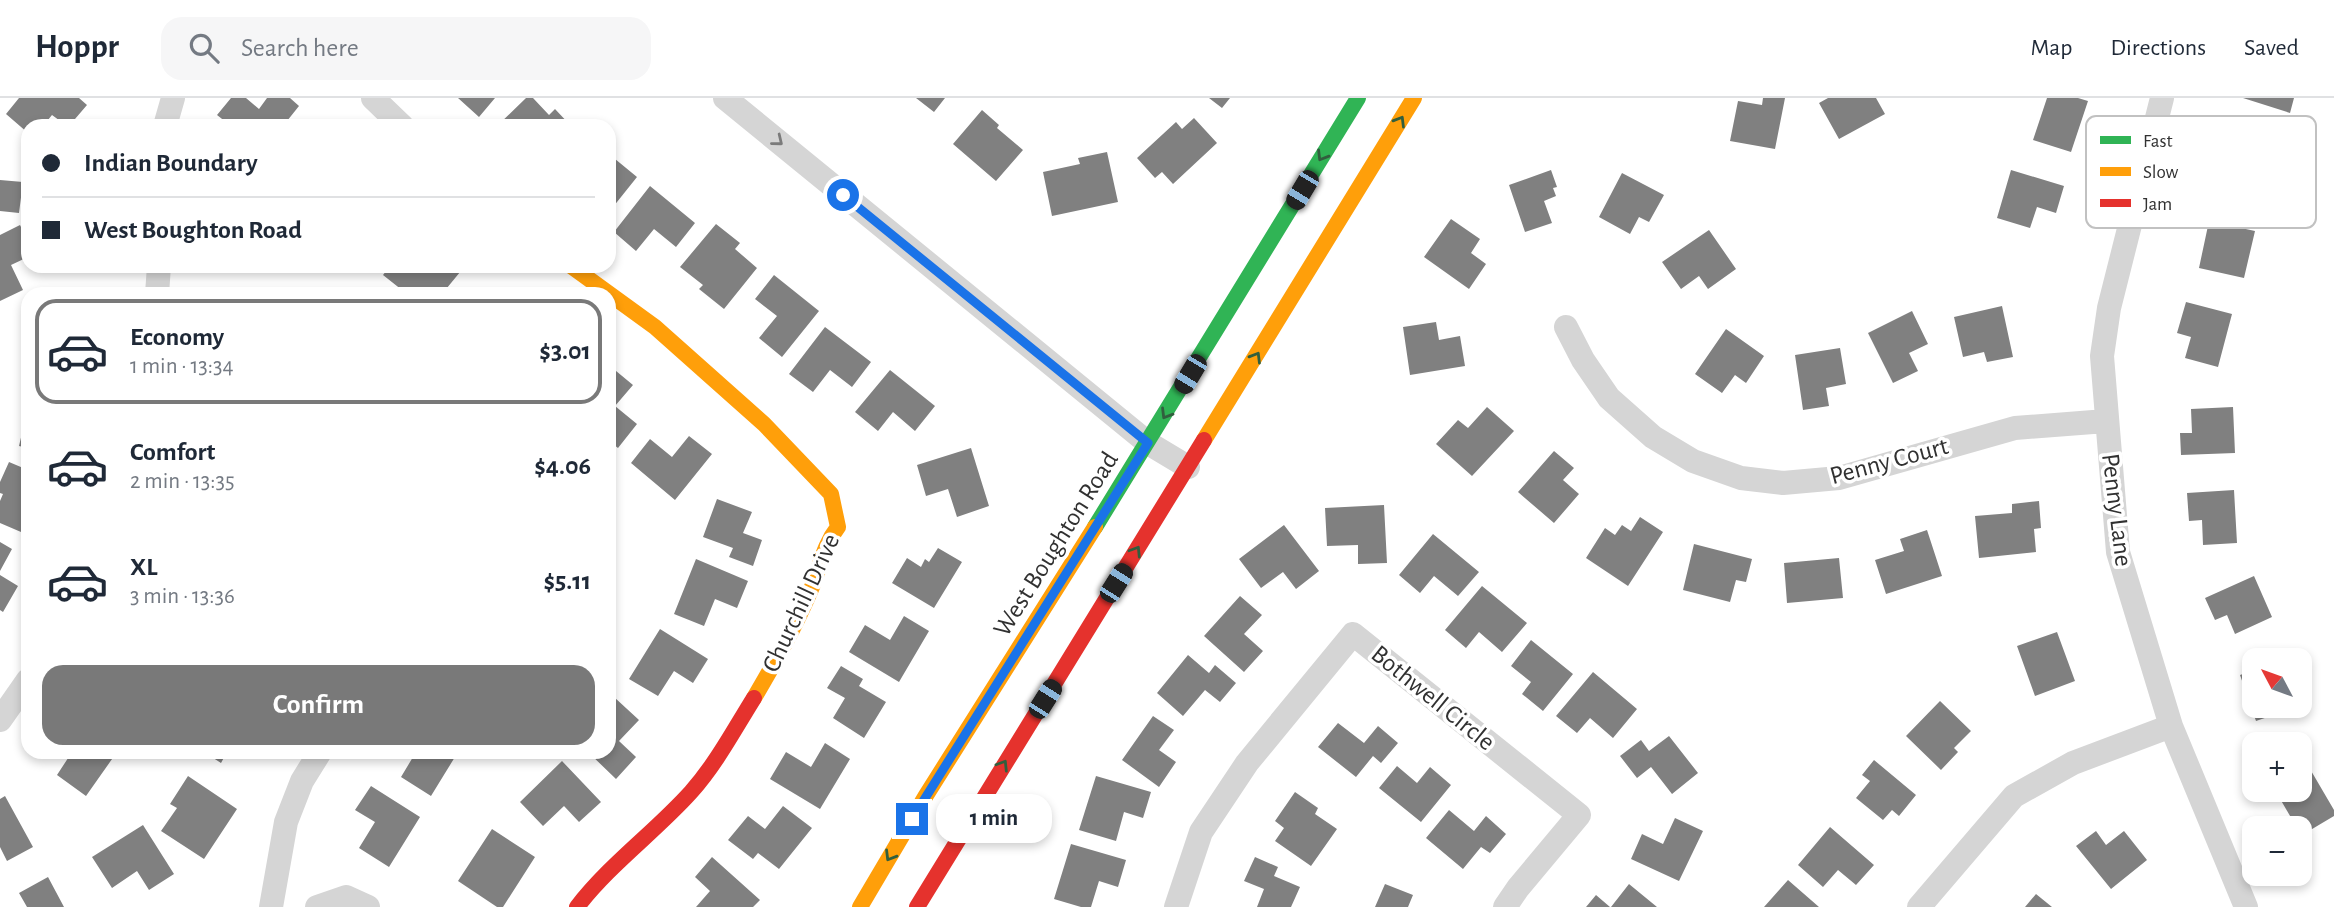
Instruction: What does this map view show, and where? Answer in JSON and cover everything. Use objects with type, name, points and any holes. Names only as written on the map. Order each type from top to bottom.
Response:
[{"type":"main road","name":"West Boughton Road","points":[[860,907],[925,797],[1148,443],[1358,98]]},
{"type":"main road","points":[[917,907],[1414,98]]},
{"type":"main road","name":"Churchill Drive","points":[[580,273],[599,287]]},
{"type":"main road","name":"Churchill Drive","points":[[577,907],[594,885],[691,792],[715,761],[782,651],[813,585],[827,541],[838,527],[831,494],[764,425],[655,327],[616,299]]},
{"type":"street","points":[[167,119],[173,98]]},
{"type":"street","points":[[373,98],[395,119]]},
{"type":"street","points":[[725,98],[1148,443],[1188,467]]},
{"type":"street","name":"Penny Lane","points":[[2158,116],[2162,98]]},
{"type":"street","name":"Penny Lane","points":[[2130,228],[2104,336],[2102,375],[2118,552],[2171,726],[2246,907]]},
{"type":"street","name":"Penny Court","points":[[1566,327],[1583,360],[1609,398],[1653,437],[1693,461],[1741,478],[1783,483],[1839,478],[1968,439],[2015,428],[2106,421]]},
{"type":"street","name":"Bothwell Circle","points":[[1175,907],[1201,832],[1247,763],[1353,634],[1579,815],[1517,888],[1505,907]]},
{"type":"street","points":[[0,720],[21,690]]},
{"type":"street","points":[[1919,907],[2014,796],[2073,763],[2171,726]]},
{"type":"street","points":[[271,907],[286,822],[302,781],[316,759]]},
{"type":"street","points":[[317,907],[346,897],[368,907]]},
{"type":"building","points":[[19,98],[79,98],[87,105],[75,119],[57,119],[52,115],[49,119],[21,119],[21,127],[6,114]]},
{"type":"building","points":[[231,98],[246,98],[259,109],[267,98],[290,98],[299,106],[289,119],[222,119],[217,115]]},
{"type":"building","points":[[458,98],[495,98],[479,117]]},
{"type":"building","points":[[526,98],[533,98],[549,115],[555,109],[564,119],[504,119]]},
{"type":"building","points":[[916,98],[945,98],[934,112]]},
{"type":"building","points":[[1209,98],[1230,98],[1222,108]]},
{"type":"building","points":[[1763,98],[1785,98],[1775,149],[1730,141],[1738,101],[1762,105]]},
{"type":"building","points":[[1828,98],[1876,98],[1885,114],[1839,139],[1819,103]]},
{"type":"building","points":[[2047,98],[2078,98],[2088,101],[2071,152],[2033,140]]},
{"type":"building","points":[[2243,98],[2294,98],[2290,113]]},
{"type":"building","points":[[982,110],[999,125],[997,128],[1023,150],[996,181],[953,144]]},
{"type":"building","points":[[1194,118],[1217,143],[1173,184],[1162,172],[1155,178],[1137,158],[1176,122],[1182,129]]},
{"type":"building","points":[[1107,152],[1118,202],[1052,216],[1043,172],[1080,164],[1078,158]]},
{"type":"building","points":[[616,160],[637,177],[616,203]]},
{"type":"building","points":[[1551,170],[1557,187],[1553,188],[1556,196],[1544,201],[1552,223],[1525,232],[1509,185]]},
{"type":"building","points":[[2011,170],[2064,186],[2056,213],[2037,207],[2030,228],[1997,218]]},
{"type":"building","points":[[1622,173],[1664,195],[1649,222],[1639,217],[1630,234],[1599,217]]},
{"type":"building","points":[[0,180],[21,182],[19,213],[0,211]]},
{"type":"building","points":[[650,186],[695,223],[676,247],[654,229],[636,251],[616,234],[616,229]]},
{"type":"building","points":[[1451,219],[1480,239],[1471,253],[1486,264],[1469,289],[1424,257]]},
{"type":"building","points":[[716,224],[740,243],[735,249],[757,268],[724,309],[699,289],[703,285],[680,267]]},
{"type":"building","points":[[20,225],[21,227],[21,260],[11,265],[21,291],[0,301],[0,235]]},
{"type":"building","points":[[2208,228],[2241,228],[2255,231],[2244,278],[2199,268]]},
{"type":"building","points":[[1709,230],[1736,269],[1708,289],[1699,276],[1681,289],[1662,262]]},
{"type":"building","points":[[459,273],[448,287],[398,287],[383,275]]},
{"type":"building","points":[[774,275],[819,311],[782,357],[759,338],[777,316],[755,299]]},
{"type":"building","points":[[2186,302],[2232,314],[2218,367],[2185,358],[2191,337],[2177,333]]},
{"type":"building","points":[[2002,306],[2013,357],[1987,362],[1984,352],[1963,357],[1954,317]]},
{"type":"building","points":[[1912,311],[1928,344],[1909,353],[1918,371],[1893,383],[1868,333]]},
{"type":"building","points":[[1436,322],[1439,340],[1460,336],[1465,366],[1410,375],[1403,327]]},
{"type":"building","points":[[825,327],[871,362],[852,387],[830,370],[813,392],[789,374]]},
{"type":"building","points":[[1726,329],[1764,356],[1746,383],[1735,375],[1722,393],[1695,374]]},
{"type":"building","points":[[1840,348],[1846,384],[1826,388],[1829,406],[1803,410],[1795,355]]},
{"type":"building","points":[[890,370],[935,406],[915,431],[893,412],[878,431],[855,412]]},
{"type":"building","points":[[616,371],[633,385],[616,405]]},
{"type":"building","points":[[616,407],[637,424],[618,448],[616,446]]},
{"type":"building","points":[[1487,407],[1514,431],[1472,476],[1436,444],[1458,420],[1468,428]]},
{"type":"building","points":[[2233,407],[2235,453],[2181,455],[2180,433],[2192,433],[2191,409]]},
{"type":"building","points":[[689,436],[712,454],[675,500],[631,463],[650,439],[672,457]]},
{"type":"building","points":[[971,448],[989,506],[957,517],[948,489],[926,496],[917,465]]},
{"type":"building","points":[[1554,451],[1574,468],[1563,480],[1579,494],[1554,523],[1518,492]]},
{"type":"building","points":[[9,462],[21,467],[21,532],[0,523],[0,501],[3,494],[0,493],[0,482]]},
{"type":"building","points":[[2234,490],[2237,543],[2203,545],[2202,520],[2189,521],[2187,493]]},
{"type":"building","points":[[717,499],[752,512],[743,533],[762,540],[753,566],[729,557],[733,548],[703,537]]},
{"type":"building","points":[[2039,501],[2041,528],[2034,529],[2036,552],[1979,558],[1975,516],[2012,513],[2012,504]]},
{"type":"building","points":[[1384,505],[1387,563],[1358,564],[1358,545],[1327,546],[1325,508]]},
{"type":"building","points":[[1640,517],[1663,532],[1628,586],[1586,558],[1605,528],[1615,535],[1622,525],[1631,531]]},
{"type":"building","points":[[1284,525],[1319,571],[1296,589],[1283,572],[1261,588],[1239,559]]},
{"type":"building","points":[[1927,530],[1942,576],[1886,594],[1875,560],[1904,551],[1900,539]]},
{"type":"building","points":[[1433,534],[1479,572],[1458,596],[1434,576],[1420,593],[1399,575]]},
{"type":"building","points":[[0,542],[12,549],[0,571]]},
{"type":"building","points":[[1694,544],[1752,559],[1746,582],[1736,580],[1730,602],[1683,590]]},
{"type":"building","points":[[938,548],[962,562],[934,608],[892,583],[907,558],[921,567],[925,559],[929,562]]},
{"type":"building","points":[[1839,558],[1843,598],[1787,603],[1784,563]]},
{"type":"building","points":[[696,559],[748,581],[737,608],[715,599],[704,626],[674,614]]},
{"type":"building","points":[[0,575],[18,586],[3,612],[0,610]]},
{"type":"building","points":[[2254,576],[2272,617],[2235,634],[2227,615],[2215,620],[2205,598]]},
{"type":"building","points":[[1482,586],[1527,623],[1502,652],[1479,632],[1466,648],[1445,630]]},
{"type":"building","points":[[1240,596],[1262,615],[1244,634],[1263,651],[1244,672],[1204,636]]},
{"type":"building","points":[[904,616],[929,631],[899,682],[849,652],[865,625],[890,640]]},
{"type":"building","points":[[660,629],[708,659],[693,683],[674,671],[658,696],[629,679]]},
{"type":"building","points":[[2057,632],[2075,681],[2035,696],[2017,646]]},
{"type":"building","points":[[1531,640],[1573,674],[1543,711],[1522,694],[1531,682],[1511,666]]},
{"type":"building","points":[[1188,655],[1209,673],[1215,665],[1236,683],[1220,702],[1205,690],[1183,716],[1157,693]]},
{"type":"building","points":[[841,666],[863,679],[859,686],[886,702],[864,738],[833,718],[845,698],[827,688]]},
{"type":"building","points":[[1593,672],[1637,709],[1613,738],[1590,718],[1577,733],[1556,716]]},
{"type":"building","points":[[616,699],[639,720],[619,741],[636,757],[616,779],[595,759],[616,759]]},
{"type":"building","points":[[1940,701],[1971,731],[1954,748],[1958,752],[1941,770],[1906,736]]},
{"type":"building","points":[[1153,716],[1174,730],[1159,750],[1176,762],[1159,787],[1122,760]]},
{"type":"building","points":[[1338,723],[1364,743],[1378,726],[1398,743],[1381,763],[1373,756],[1356,777],[1318,747]]},
{"type":"building","points":[[1669,736],[1698,773],[1672,794],[1651,767],[1637,778],[1620,756],[1641,740],[1649,751]]},
{"type":"building","points":[[825,743],[850,759],[820,809],[770,779],[786,752],[811,767]]},
{"type":"building","points":[[67,759],[112,759],[86,796],[57,775]]},
{"type":"building","points":[[412,759],[454,759],[431,796],[401,777]]},
{"type":"building","points":[[1874,760],[1916,795],[1899,816],[1892,810],[1883,820],[1856,798],[1870,781],[1862,775]]},
{"type":"building","points":[[562,761],[601,802],[579,822],[564,806],[543,826],[520,802]]},
{"type":"building","points":[[1397,766],[1417,783],[1430,767],[1451,785],[1421,822],[1379,788]]},
{"type":"building","points":[[2312,772],[2334,810],[2334,816],[2312,829],[2312,816],[2290,816],[2282,802],[2312,802]]},
{"type":"building","points":[[188,776],[237,809],[204,859],[161,831],[177,808],[170,804]]},
{"type":"building","points":[[1096,776],[1151,792],[1143,818],[1124,812],[1116,841],[1079,830]]},
{"type":"building","points":[[371,786],[420,817],[389,867],[359,848],[375,822],[355,810]]},
{"type":"building","points":[[1295,792],[1318,808],[1315,814],[1337,829],[1311,866],[1275,841],[1284,828],[1275,821]]},
{"type":"building","points":[[5,796],[33,847],[7,861],[0,847],[0,799]]},
{"type":"building","points":[[783,806],[812,828],[779,869],[758,853],[753,859],[728,840],[748,816],[765,829]]},
{"type":"building","points":[[1449,810],[1474,831],[1486,816],[1506,834],[1490,853],[1481,847],[1463,869],[1426,838]]},
{"type":"building","points":[[1675,818],[1703,831],[1679,881],[1631,859],[1642,834],[1663,844]]},
{"type":"building","points":[[143,825],[174,874],[149,890],[137,871],[112,888],[92,857]]},
{"type":"building","points":[[1830,827],[1874,865],[1856,885],[1838,870],[1823,887],[1798,865]]},
{"type":"building","points":[[492,829],[535,857],[503,907],[497,907],[458,881]]},
{"type":"building","points":[[2096,831],[2106,845],[2124,831],[2147,860],[2111,889],[2076,846]]},
{"type":"building","points":[[1071,844],[1126,860],[1118,887],[1099,881],[1091,907],[1081,907],[1054,899]]},
{"type":"building","points":[[712,857],[760,900],[753,907],[696,907],[710,891],[695,877]]},
{"type":"building","points":[[1255,857],[1278,867],[1274,876],[1300,887],[1291,907],[1257,907],[1264,889],[1244,881]]},
{"type":"building","points":[[48,877],[64,907],[27,907],[19,893]]},
{"type":"building","points":[[1788,880],[1819,907],[1764,907]]},
{"type":"building","points":[[1385,884],[1413,895],[1408,907],[1375,907]]},
{"type":"building","points":[[1629,884],[1657,907],[1611,907]]},
{"type":"building","points":[[2036,894],[2052,907],[2025,907]]},
{"type":"building","points":[[1596,895],[1610,907],[1586,907]]},
{"type":"traffic: fast","points":[[1095,527],[1358,98]]},
{"type":"traffic: slow","points":[[1204,440],[1414,98]]},
{"type":"traffic: slow","points":[[581,273],[600,287]]},
{"type":"traffic: slow","points":[[616,299],[655,327],[764,424],[831,494],[838,527],[826,549],[799,616],[754,698]]},
{"type":"traffic: slow","points":[[860,907],[925,797],[1095,527]]},
{"type":"traffic: jam","points":[[917,907],[1204,440]]},
{"type":"traffic: jam","points":[[577,907],[691,792],[717,758],[754,698]]},
{"type":"route","points":[[843,195],[1148,443],[912,819]]}]
